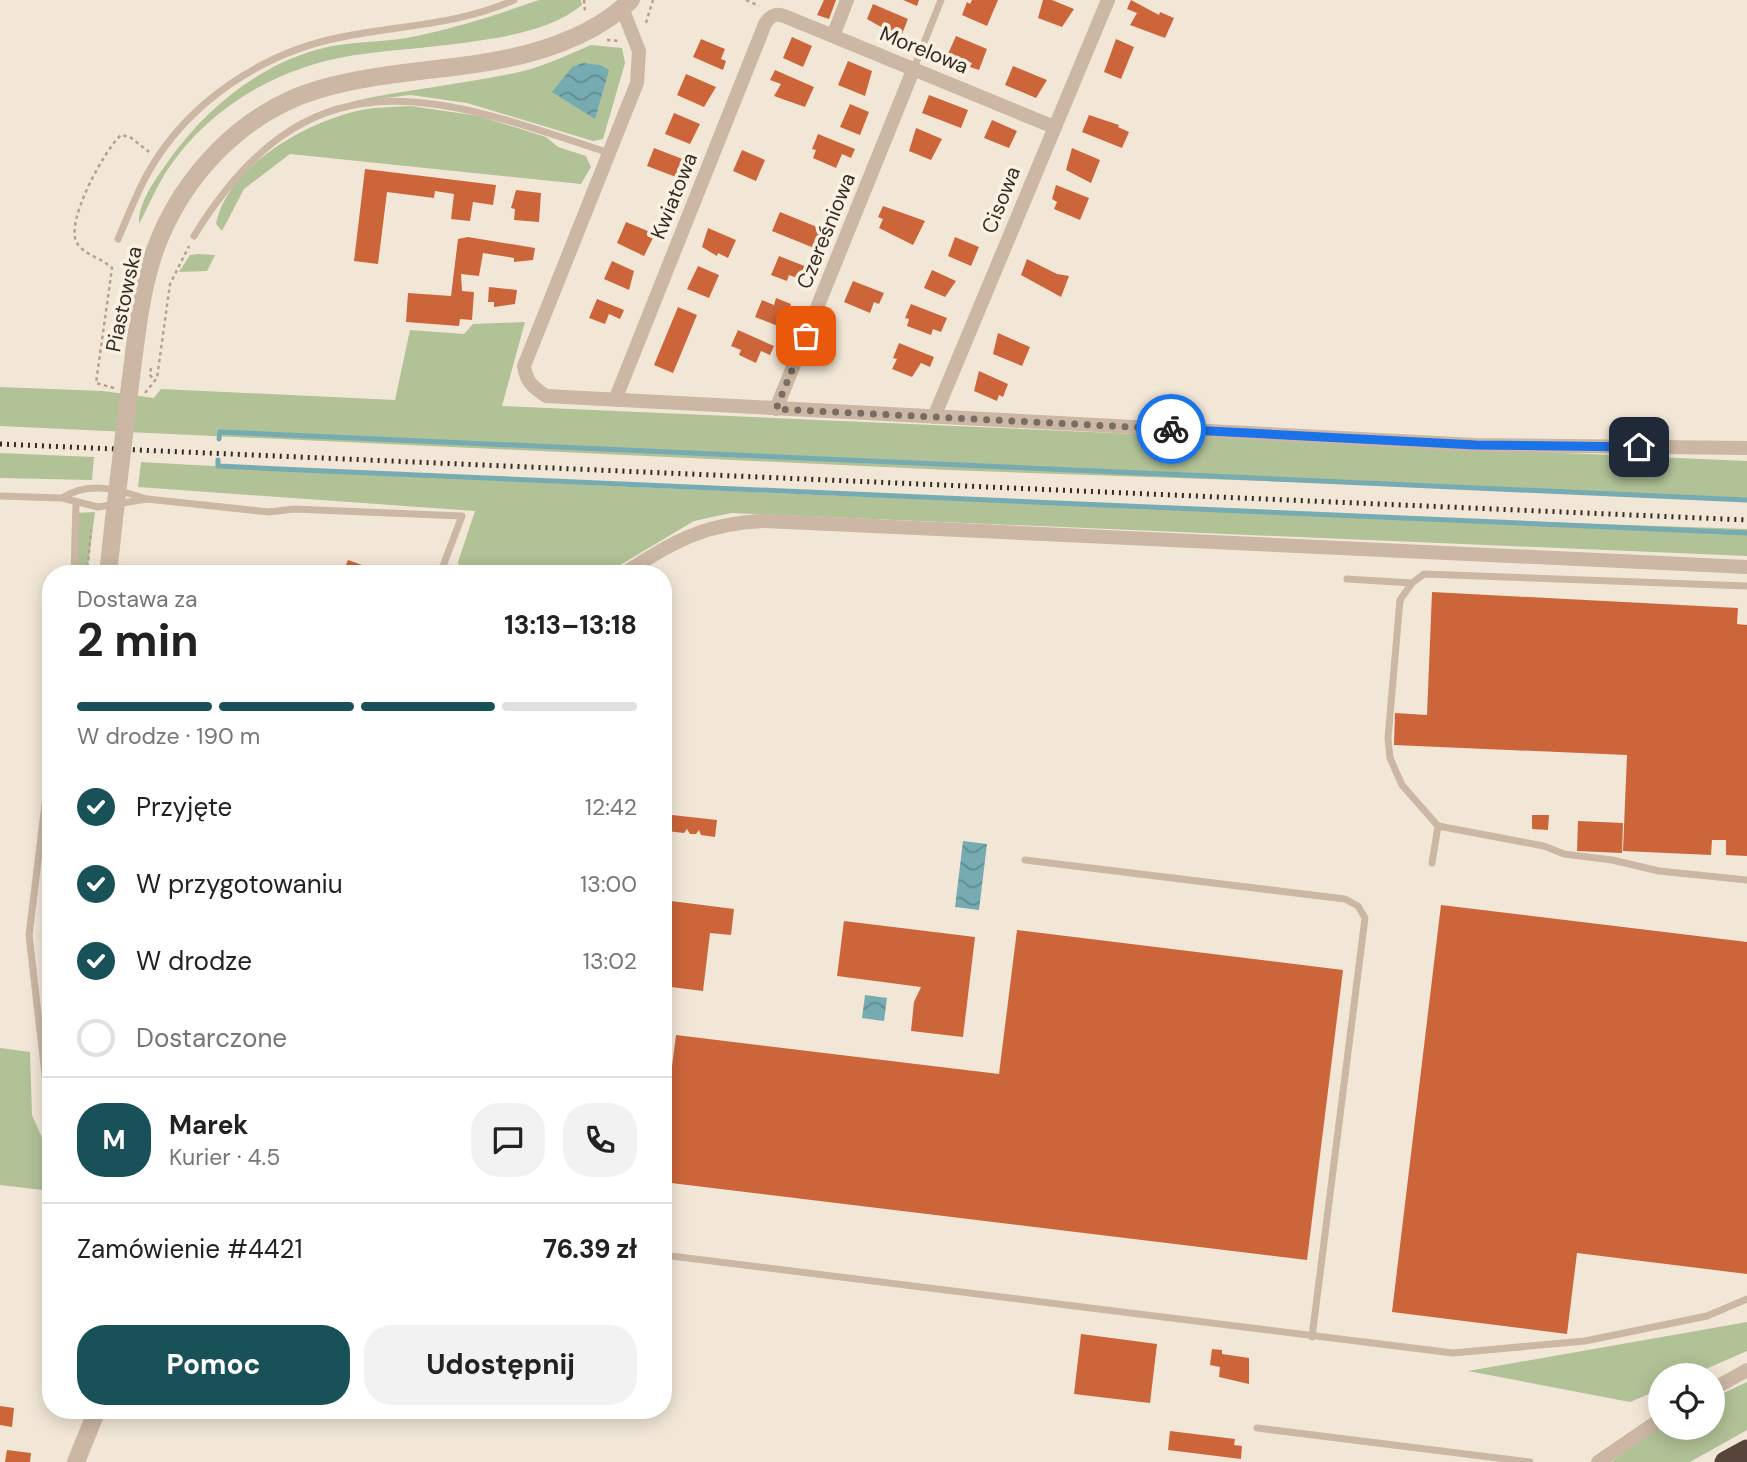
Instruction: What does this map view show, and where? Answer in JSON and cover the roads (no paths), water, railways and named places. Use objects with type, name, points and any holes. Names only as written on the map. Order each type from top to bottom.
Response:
[{"type":"highway","points":[[1725,1462],[1747,1450]]},
{"type":"street","points":[[832,36],[847,0]]},
{"type":"street","name":"Cisowa","points":[[934,417],[1108,0]]},
{"type":"street","name":"Piastowska","points":[[109,565],[139,312],[155,249],[188,186],[233,135],[288,101],[319,89],[515,57],[593,28],[623,3],[635,33],[640,68],[637,83],[524,366],[525,377],[531,386],[546,396],[615,400]]},
{"type":"street","name":"Morelowa","points":[[778,13],[1054,127]]},
{"type":"street","name":"Kwiatowa","points":[[615,400],[765,24],[778,13]]},
{"type":"street","name":"Czereśniowa","points":[[776,409],[914,68]]},
{"type":"street","points":[[615,400],[1476,445],[1747,448]]},
{"type":"street","points":[[637,565],[677,539],[699,530],[721,524],[765,521],[1747,567]]},
{"type":"street","points":[[1725,1382],[1747,1370]]},
{"type":"street","points":[[76,1462],[93,1419]]},
{"type":"street","points":[[1598,1462],[1648,1428]]},
{"type":"lane","points":[[118,239],[158,158],[183,124],[211,99],[266,63],[341,37],[434,25],[468,17],[514,0]]},
{"type":"lane","points":[[914,68],[941,0]]},
{"type":"lane","points":[[194,236],[216,199],[265,147],[298,124],[336,109],[382,100],[429,102],[480,112],[609,154]]},
{"type":"lane","points":[[62,498],[77,488],[95,487],[124,491],[147,499],[269,512],[294,509],[462,516],[443,565]]},
{"type":"lane","points":[[0,496],[62,498],[97,507],[147,499]]},
{"type":"lane","points":[[74,565],[76,503]]},
{"type":"lane","points":[[1747,586],[1424,574],[1412,583],[1400,600],[1388,738],[1390,758],[1402,785],[1438,826],[1544,846],[1564,854],[1612,860],[1659,871],[1747,880]]},
{"type":"lane","points":[[1347,579],[1412,583]]},
{"type":"lane","points":[[1432,863],[1438,826]]},
{"type":"lane","points":[[42,829],[29,935],[42,1048]]},
{"type":"lane","points":[[1025,860],[1345,900],[1358,906],[1365,918],[1312,1336]]},
{"type":"lane","points":[[672,1256],[1430,1351],[1475,1353],[1586,1341],[1707,1316],[1747,1299]]},
{"type":"lane","points":[[1257,1428],[1530,1462]]},
{"type":"water","points":[[583,63],[600,65],[609,70],[595,119],[552,92],[572,67]]},
{"type":"water","points":[[963,841],[987,844],[979,910],[955,907]]},
{"type":"water","points":[[865,995],[887,998],[884,1021],[862,1018]]},
{"type":"waterway","points":[[219,439],[220,432],[1747,500]]},
{"type":"waterway","points":[[218,460],[218,466],[279,469],[1747,533]]},
{"type":"railway","points":[[0,444],[1747,520]]}]
